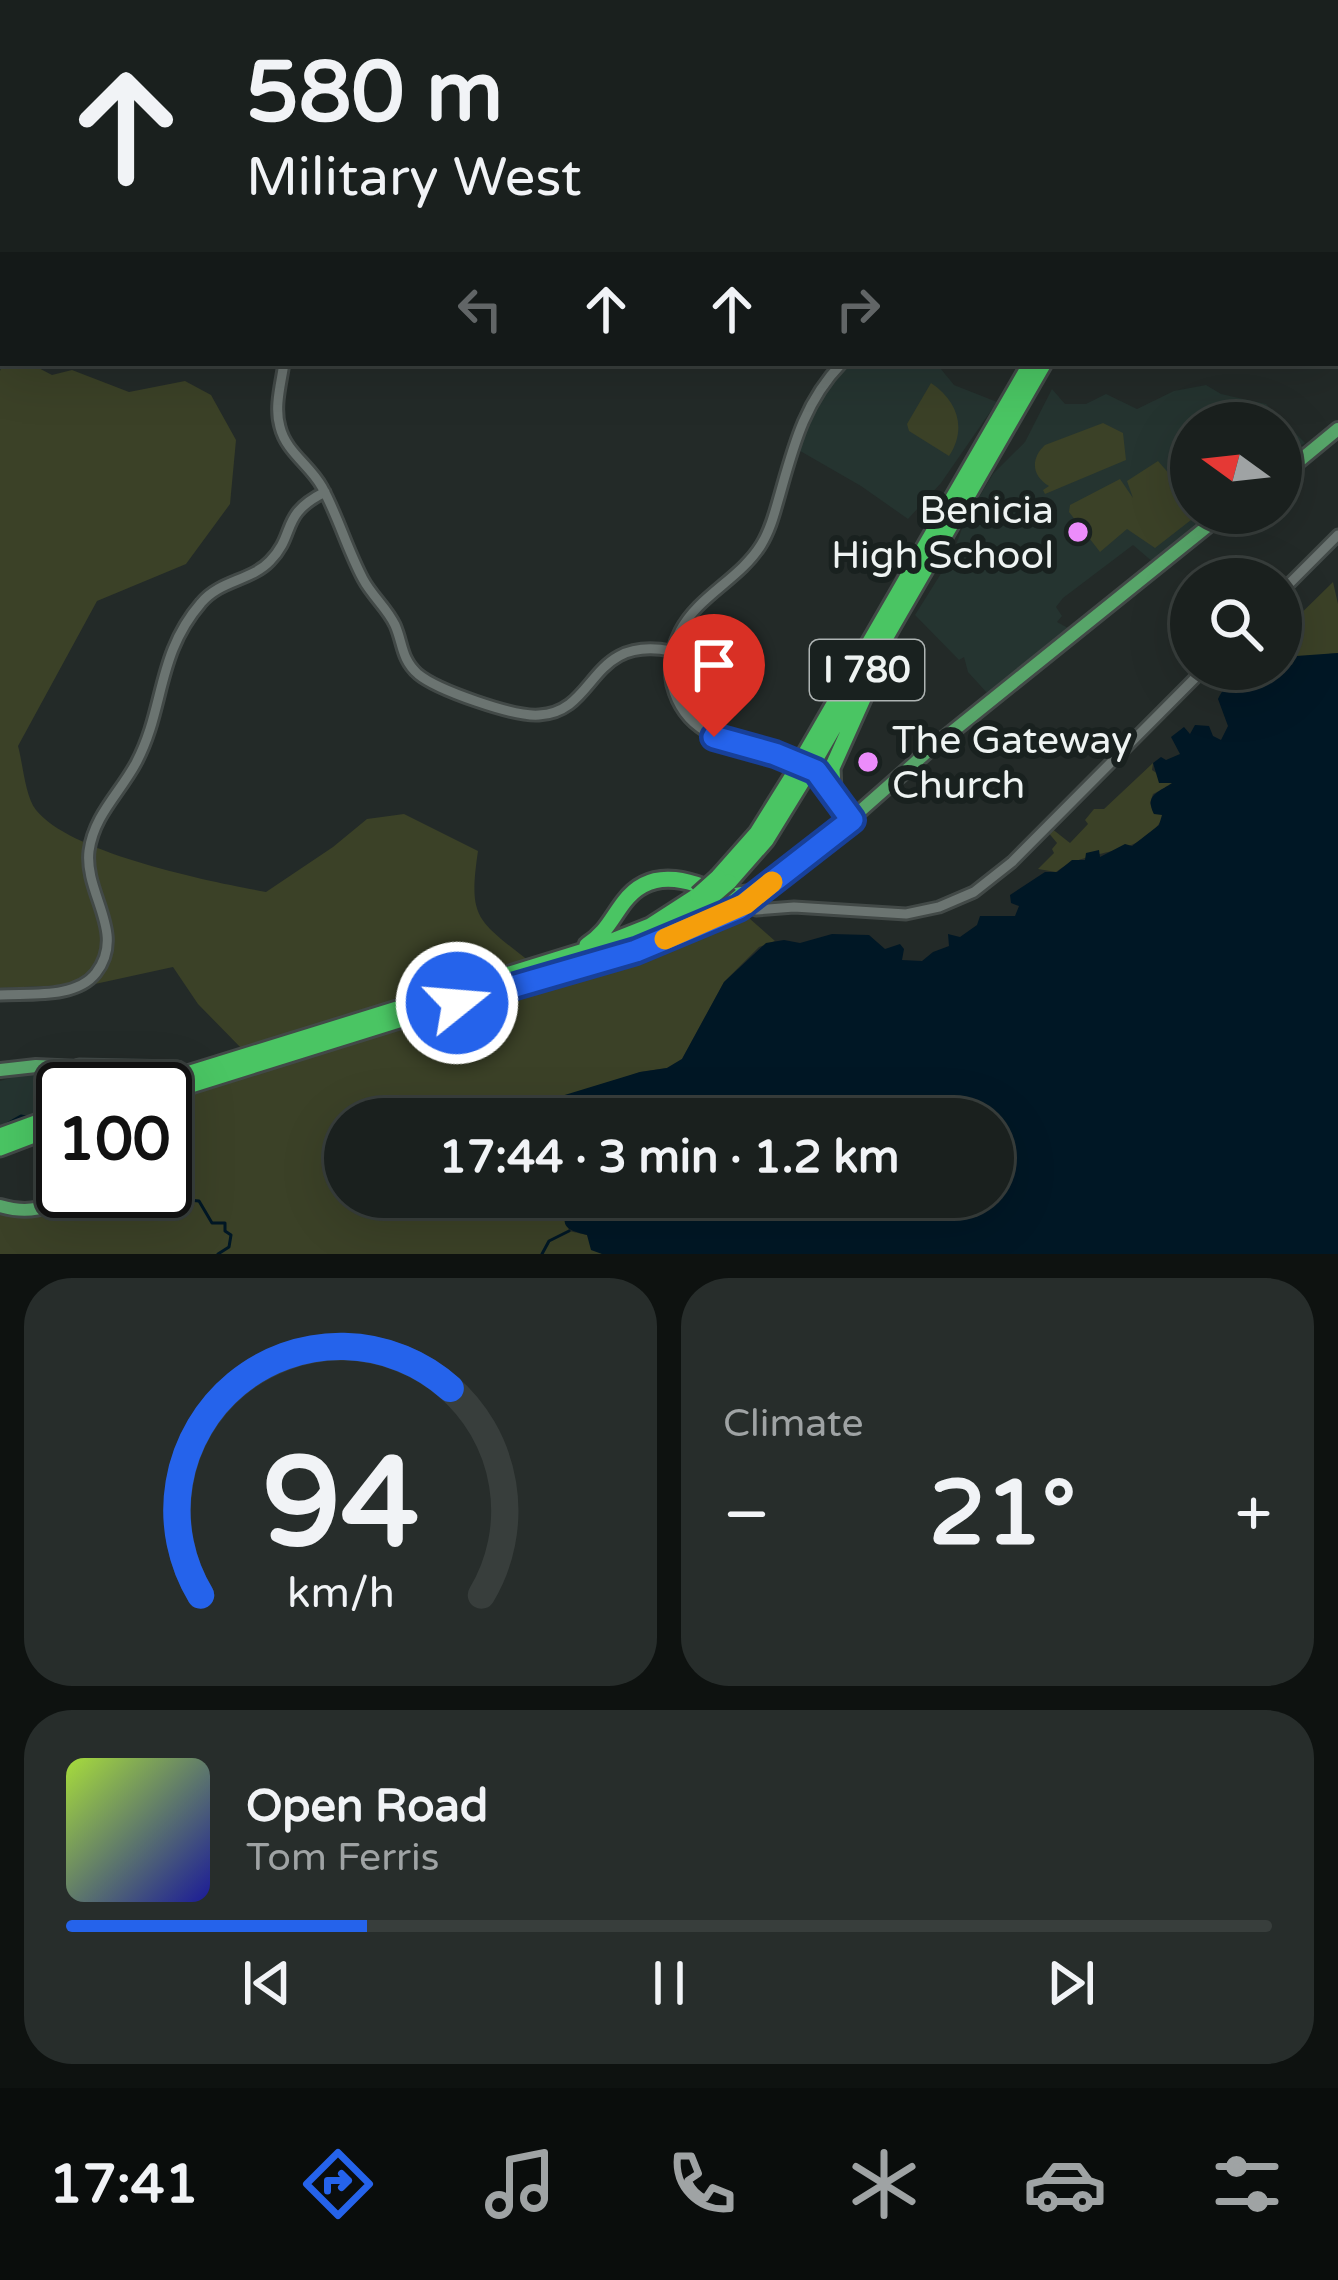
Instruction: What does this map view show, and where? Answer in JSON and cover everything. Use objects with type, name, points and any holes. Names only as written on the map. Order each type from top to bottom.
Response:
[{"type":"highway","name":"I 780","points":[[812,767],[1029,366]]},
{"type":"highway","name":"I 780","points":[[192,1072],[636,933],[725,886],[757,833],[812,767],[1042,366]]},
{"type":"highway","points":[[812,767],[833,790]]},
{"type":"highway","points":[[523,970],[599,937],[629,896],[644,884],[668,878],[765,887]]},
{"type":"highway","points":[[579,964],[636,951],[745,904],[725,886]]},
{"type":"highway","points":[[629,896],[626,914],[639,921],[702,898]]},
{"type":"highway","name":"I 780","points":[[192,1085],[644,941],[702,898]]},
{"type":"highway","points":[[192,1067],[238,1058]]},
{"type":"highway","points":[[1,1142],[36,1124]]},
{"type":"highway","points":[[1,1142],[36,1134]]},
{"type":"main road","points":[[1302,456],[1338,426]]},
{"type":"main road","points":[[745,904],[1198,534]]},
{"type":"main road","points":[[907,772],[1208,534]]},
{"type":"main road","points":[[0,1072],[36,1066]]},
{"type":"main road","points":[[0,1206],[36,1209]]},
{"type":"street","points":[[284,366],[278,408],[281,434],[325,492],[362,578],[394,624],[402,653],[426,680],[517,713],[542,715],[570,703],[620,654],[646,648],[669,651]]},
{"type":"street","points":[[812,767],[775,754],[728,748],[694,730],[680,715],[669,690],[669,651],[686,614],[760,539],[805,403],[836,366]]},
{"type":"street","points":[[0,994],[66,991],[90,980],[99,968],[108,946],[107,930],[91,882],[90,846],[100,815],[141,752],[172,649],[208,595],[258,571],[273,558],[292,515],[325,492]]},
{"type":"street","points":[[1302,571],[1338,535]]},
{"type":"street","points":[[745,904],[766,910],[797,907],[906,914],[974,892],[1012,862],[1183,690]]},
{"type":"street","points":[[833,790],[851,818]]},
{"type":"street","points":[[765,887],[755,902],[766,910]]},
{"type":"shaded area","points":[[843,366],[938,366],[954,385],[997,402],[941,483],[908,519],[795,448],[814,401]]},
{"type":"shaded area","name":"Benicia High School","points":[[1206,385],[1221,394],[1257,402],[1170,402],[1170,534],[1193,534],[1154,563],[1133,545],[1063,598],[1056,607],[1062,616],[1057,622],[1069,633],[993,695],[988,694],[968,672],[964,657],[959,660],[915,615],[952,556],[965,520],[993,474],[1025,442],[1052,389],[1065,404],[1086,404],[1106,394],[1137,409],[1174,391]]},
{"type":"shaded area","points":[[36,1073],[36,1112],[0,1126],[0,1081]]},
{"type":"green space","points":[[2,366],[35,366],[52,375],[72,370],[129,392],[185,381],[211,395],[236,440],[230,504],[186,564],[97,601],[18,746],[36,810],[54,826],[110,853],[266,892],[367,819],[404,814],[478,851],[474,891],[480,916],[529,961],[244,1051],[198,1004],[173,967],[95,984],[0,988]]},
{"type":"green space","points":[[931,383],[948,398],[957,416],[958,436],[949,456],[909,431],[907,424]]},
{"type":"green space","points":[[1103,423],[1123,433],[1126,460],[1045,494],[1049,486],[1035,467],[1040,450]]},
{"type":"green space","points":[[1158,461],[1170,475],[1173,534],[1155,548],[1127,529],[1100,552],[1069,512],[1070,505],[1120,479],[1133,498],[1127,481]]},
{"type":"green space","points":[[1333,582],[1338,653],[1302,659],[1302,612]]},
{"type":"green space","points":[[1153,763],[1152,770],[1173,784],[1153,794],[1150,803],[1162,819],[1152,832],[1056,872],[1038,869],[1057,843],[1047,831],[1051,828],[1070,843],[1088,824],[1085,820],[1094,809],[1104,809]]},
{"type":"green space","points":[[741,911],[775,941],[759,947],[724,982],[682,1059],[667,1068],[610,1083],[582,1098],[324,1098],[324,1218],[566,1218],[569,1231],[587,1235],[602,1254],[0,1254],[0,1211],[36,1212],[36,1218],[192,1218],[192,1089],[250,1062],[646,951]]},
{"type":"water","points":[[1338,653],[1338,1254],[602,1254],[591,1250],[587,1235],[566,1226],[565,1218],[1014,1218],[1014,1098],[555,1098],[667,1068],[682,1059],[724,982],[766,943],[800,943],[832,934],[869,935],[885,949],[900,944],[902,960],[922,961],[949,946],[948,934],[960,937],[977,925],[980,916],[1015,916],[1019,906],[1011,903],[1010,895],[1045,872],[1057,872],[1072,860],[1085,860],[1086,853],[1099,850],[1100,857],[1125,844],[1132,846],[1159,825],[1162,815],[1154,814],[1152,798],[1172,783],[1159,783],[1153,763],[1180,754],[1171,737],[1184,727],[1190,734],[1195,725],[1209,726],[1221,740],[1228,726],[1218,699],[1224,690],[1302,690],[1302,656]]},
{"type":"waterway","points":[[0,1128],[26,1117]]},
{"type":"waterway","points":[[192,1200],[199,1201],[212,1223],[225,1223],[231,1235],[229,1247],[218,1254]]},
{"type":"waterway","points":[[542,1254],[549,1241],[569,1231]]},
{"type":"slow traffic","points":[[665,939],[745,904],[772,882]]},
{"type":"place","name":"Benicia High School","points":[[1078,532]]},
{"type":"place","name":"The Gateway Church","points":[[868,762]]},
{"type":"route","points":[[457,1003],[636,951],[739,908],[852,820],[820,773],[714,737]]}]
